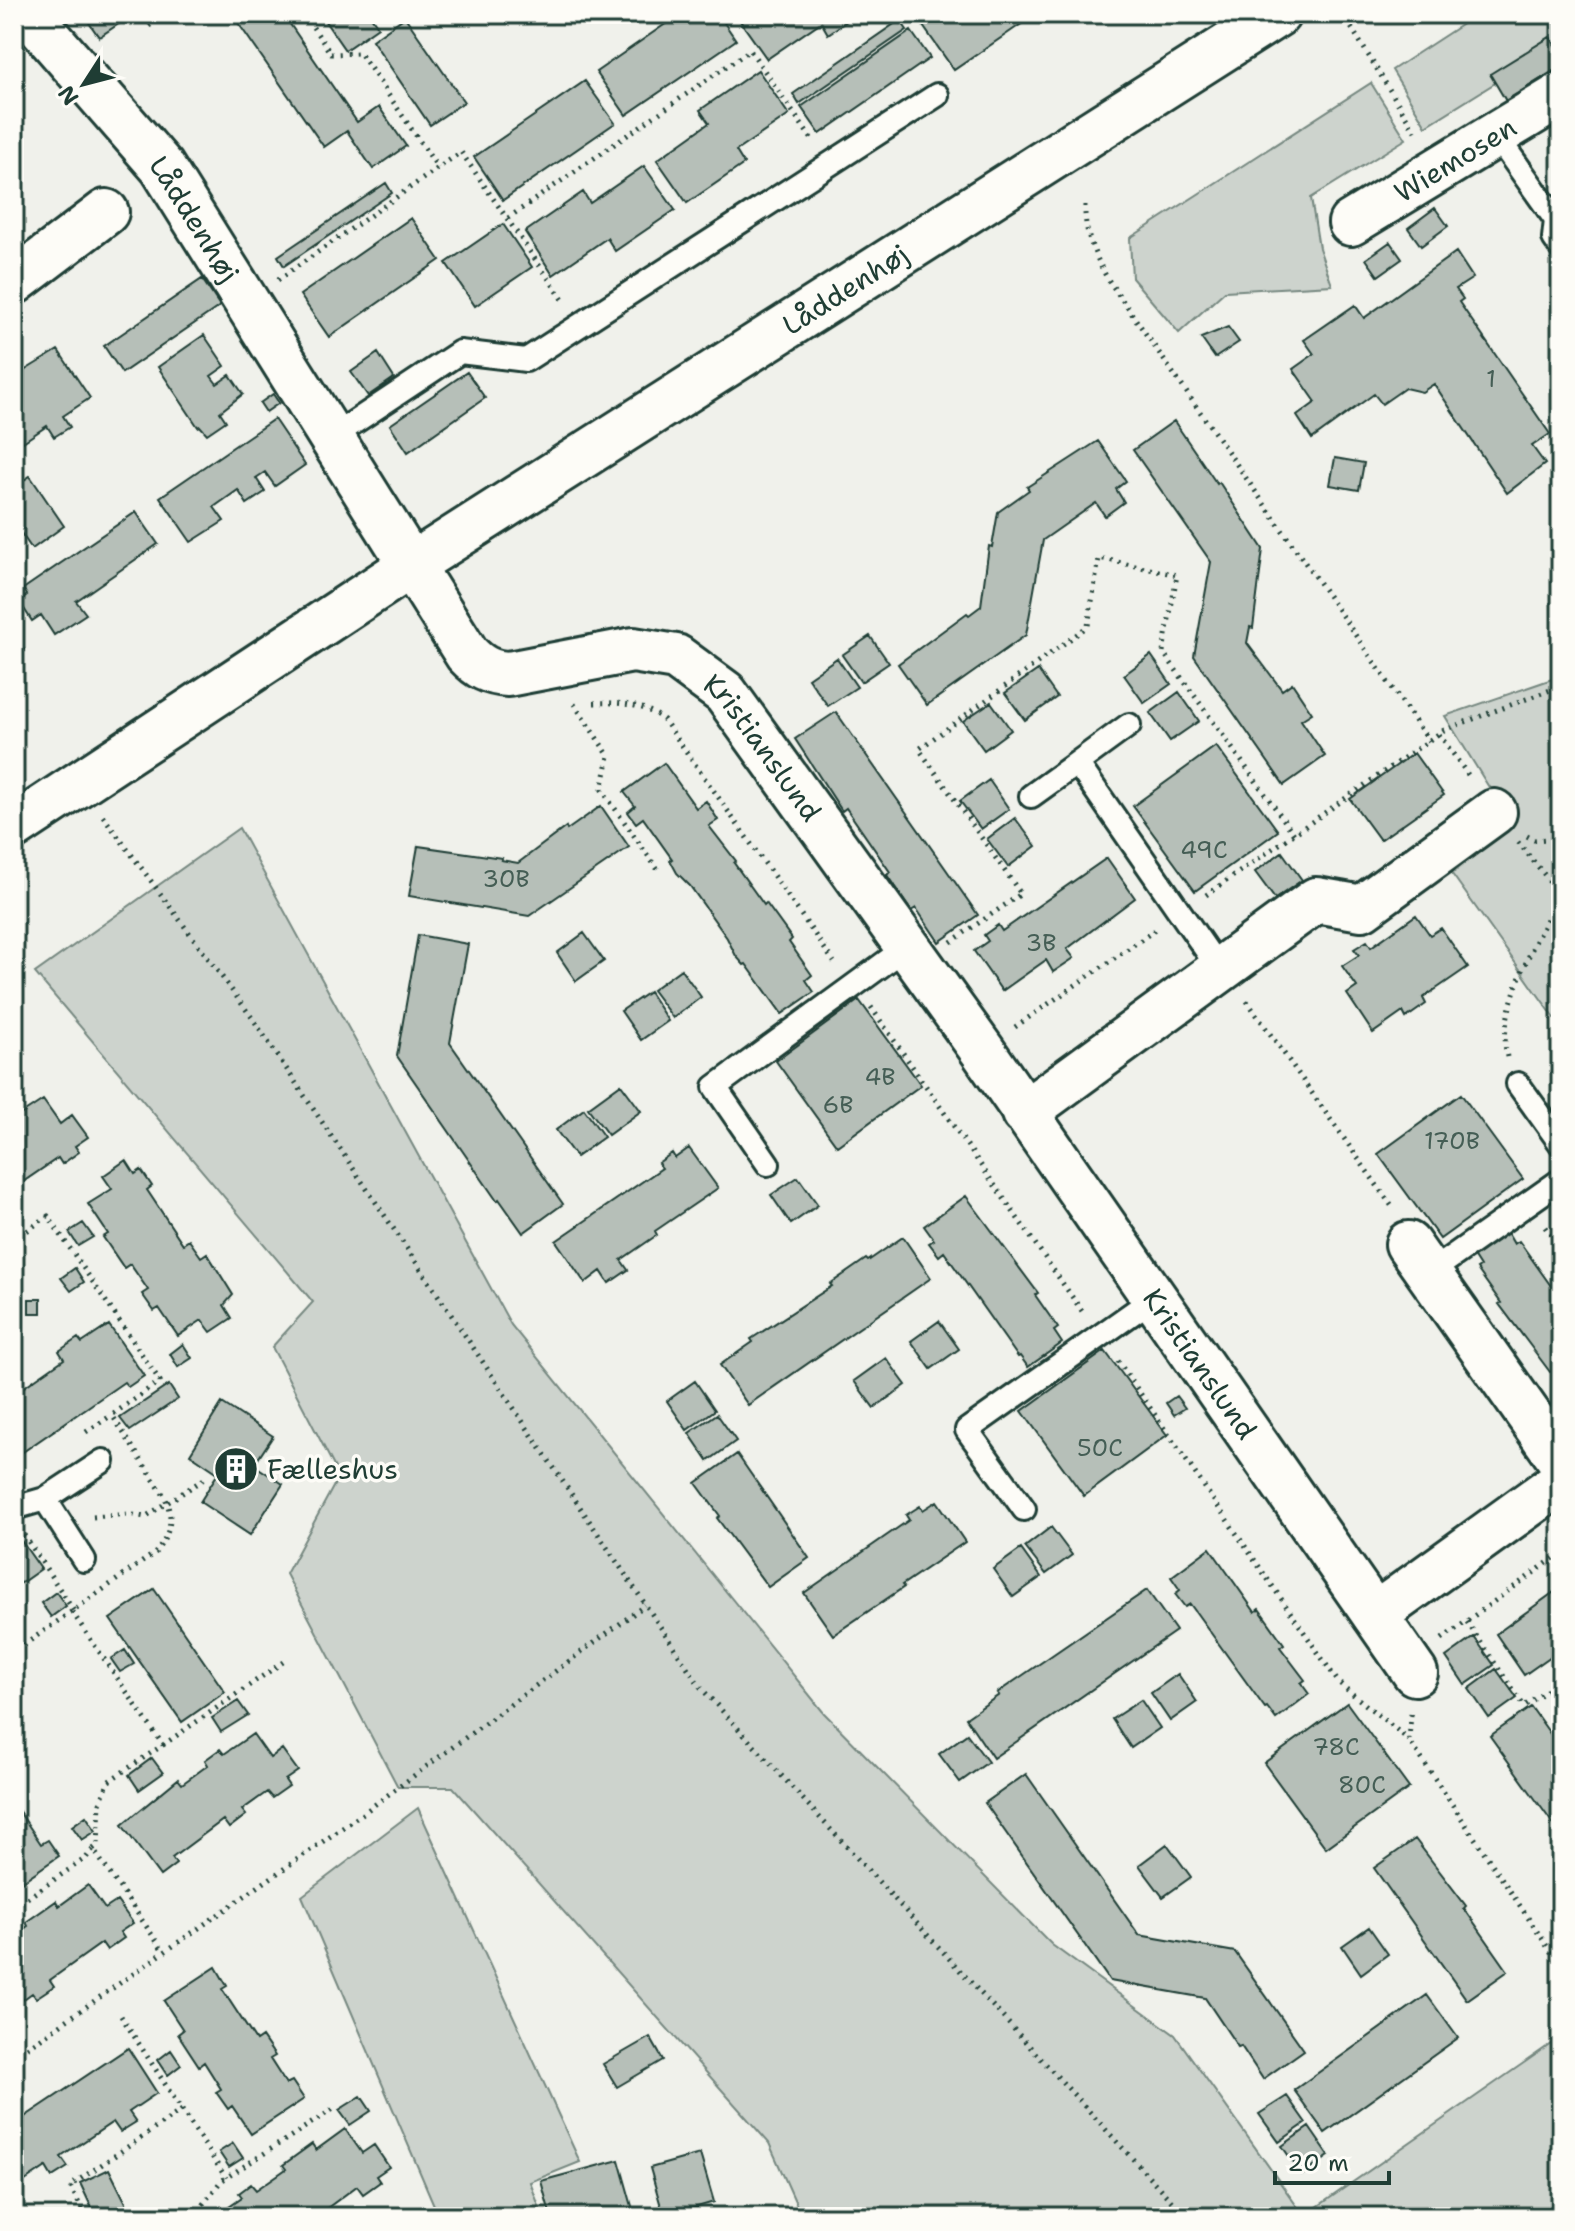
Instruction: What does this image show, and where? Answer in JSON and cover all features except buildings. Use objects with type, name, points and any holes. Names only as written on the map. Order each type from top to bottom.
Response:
[{"type":"street","name":"Låddenhøj","points":[[29,14],[162,167],[413,564]]},
{"type":"street","name":"Låddenhøj","points":[[14,827],[413,564],[1278,14]]},
{"type":"street","name":"Wiemosen","points":[[1351,223],[1561,95]]},
{"type":"street","points":[[14,282],[106,212]]},
{"type":"street","name":"Kristianslund","points":[[413,564],[467,654],[485,669],[508,674],[633,650],[676,657],[725,693],[982,1050],[1412,1668]]},
{"type":"street","points":[[1024,1113],[1316,900],[1362,908],[1507,822]]},
{"type":"street","points":[[1418,1259],[1561,1461]]},
{"type":"street","points":[[1375,1615],[1561,1481]]},
{"type":"lane","points":[[332,437],[460,352],[526,360],[937,95]]},
{"type":"lane","points":[[1495,134],[1556,220],[1554,238],[1561,248]]},
{"type":"lane","points":[[1031,796],[1129,725]]},
{"type":"lane","points":[[1077,763],[1220,970]]},
{"type":"lane","points":[[768,1164],[715,1087],[908,946]]},
{"type":"lane","points":[[1518,1084],[1561,1144]]},
{"type":"lane","points":[[1418,1259],[1561,1180]]},
{"type":"lane","points":[[1024,1509],[967,1430],[1154,1298]]},
{"type":"lane","points":[[14,1508],[45,1499],[103,1461]]},
{"type":"lane","points":[[45,1499],[84,1560]]},
{"type":"path","points":[[149,26],[166,14]]},
{"type":"path","points":[[304,14],[331,54],[360,53],[438,168]]},
{"type":"path","points":[[1343,14],[1439,169]]},
{"type":"path","points":[[508,218],[750,50],[829,165]]},
{"type":"path","points":[[247,301],[461,152],[580,325]]},
{"type":"path","points":[[1085,205],[1090,245],[1107,278],[1429,741]]},
{"type":"path","points":[[982,1050],[1444,730],[1561,686]]},
{"type":"path","points":[[560,706],[611,702],[638,706],[664,720],[833,961],[855,985],[1339,1683],[1409,1740],[1561,1967]]},
{"type":"path","points":[[574,704],[609,756],[602,790],[658,870]]},
{"type":"path","points":[[78,782],[253,1019],[702,1689],[1186,2217]]},
{"type":"path","points":[[1507,822],[1534,840],[1561,838]]},
{"type":"path","points":[[1518,1084],[1508,1058],[1504,1034],[1518,986],[1561,892]]},
{"type":"path","points":[[1220,970],[1234,983],[1402,1220],[1418,1259]]},
{"type":"path","points":[[14,1240],[48,1216],[160,1381],[112,1415],[168,1503],[172,1525],[167,1538],[155,1553],[14,1652]]},
{"type":"path","points":[[94,1518],[128,1514],[145,1517],[204,1479]]},
{"type":"path","points":[[23,1533],[163,1745]]},
{"type":"path","points":[[1409,1740],[1412,1668],[1467,1622],[1561,1553]]},
{"type":"path","points":[[14,2057],[358,1817],[645,1605]]},
{"type":"path","points":[[1467,1622],[1524,1706],[1561,1681]]},
{"type":"path","points":[[14,1907],[86,1858],[98,1845],[100,1803],[109,1781],[283,1662]]},
{"type":"path","points":[[93,1849],[164,1952]]},
{"type":"path","points":[[121,2016],[226,2178]]},
{"type":"path","points":[[193,2217],[226,2178],[335,2108]]},
{"type":"path","points":[[86,2217],[70,2186],[182,2110]]},
{"type":"shaded area","points":[[1478,14],[1561,14],[1561,42],[1426,126],[1392,70]]},
{"type":"shaded area","points":[[1371,83],[1406,139],[1311,198],[1319,248],[1332,285],[1225,291],[1179,333],[1132,278],[1130,238]]},
{"type":"shaded area","points":[[1561,676],[1561,1017],[1556,1020],[1452,874],[1511,823],[1445,716]]},
{"type":"shaded area","points":[[239,828],[511,1325],[824,1713],[1052,1945],[1175,2035],[1304,2216],[1561,2037],[1561,2217],[802,2217],[769,2143],[453,1787],[398,1787],[286,1574],[339,1476],[272,1347],[313,1302],[35,973]]},
{"type":"shaded area","points":[[418,1808],[580,2162],[530,2182],[543,2217],[439,2217],[302,1896]]},
{"type":"place","name":"Fælleshus","points":[[236,1469]]}]
